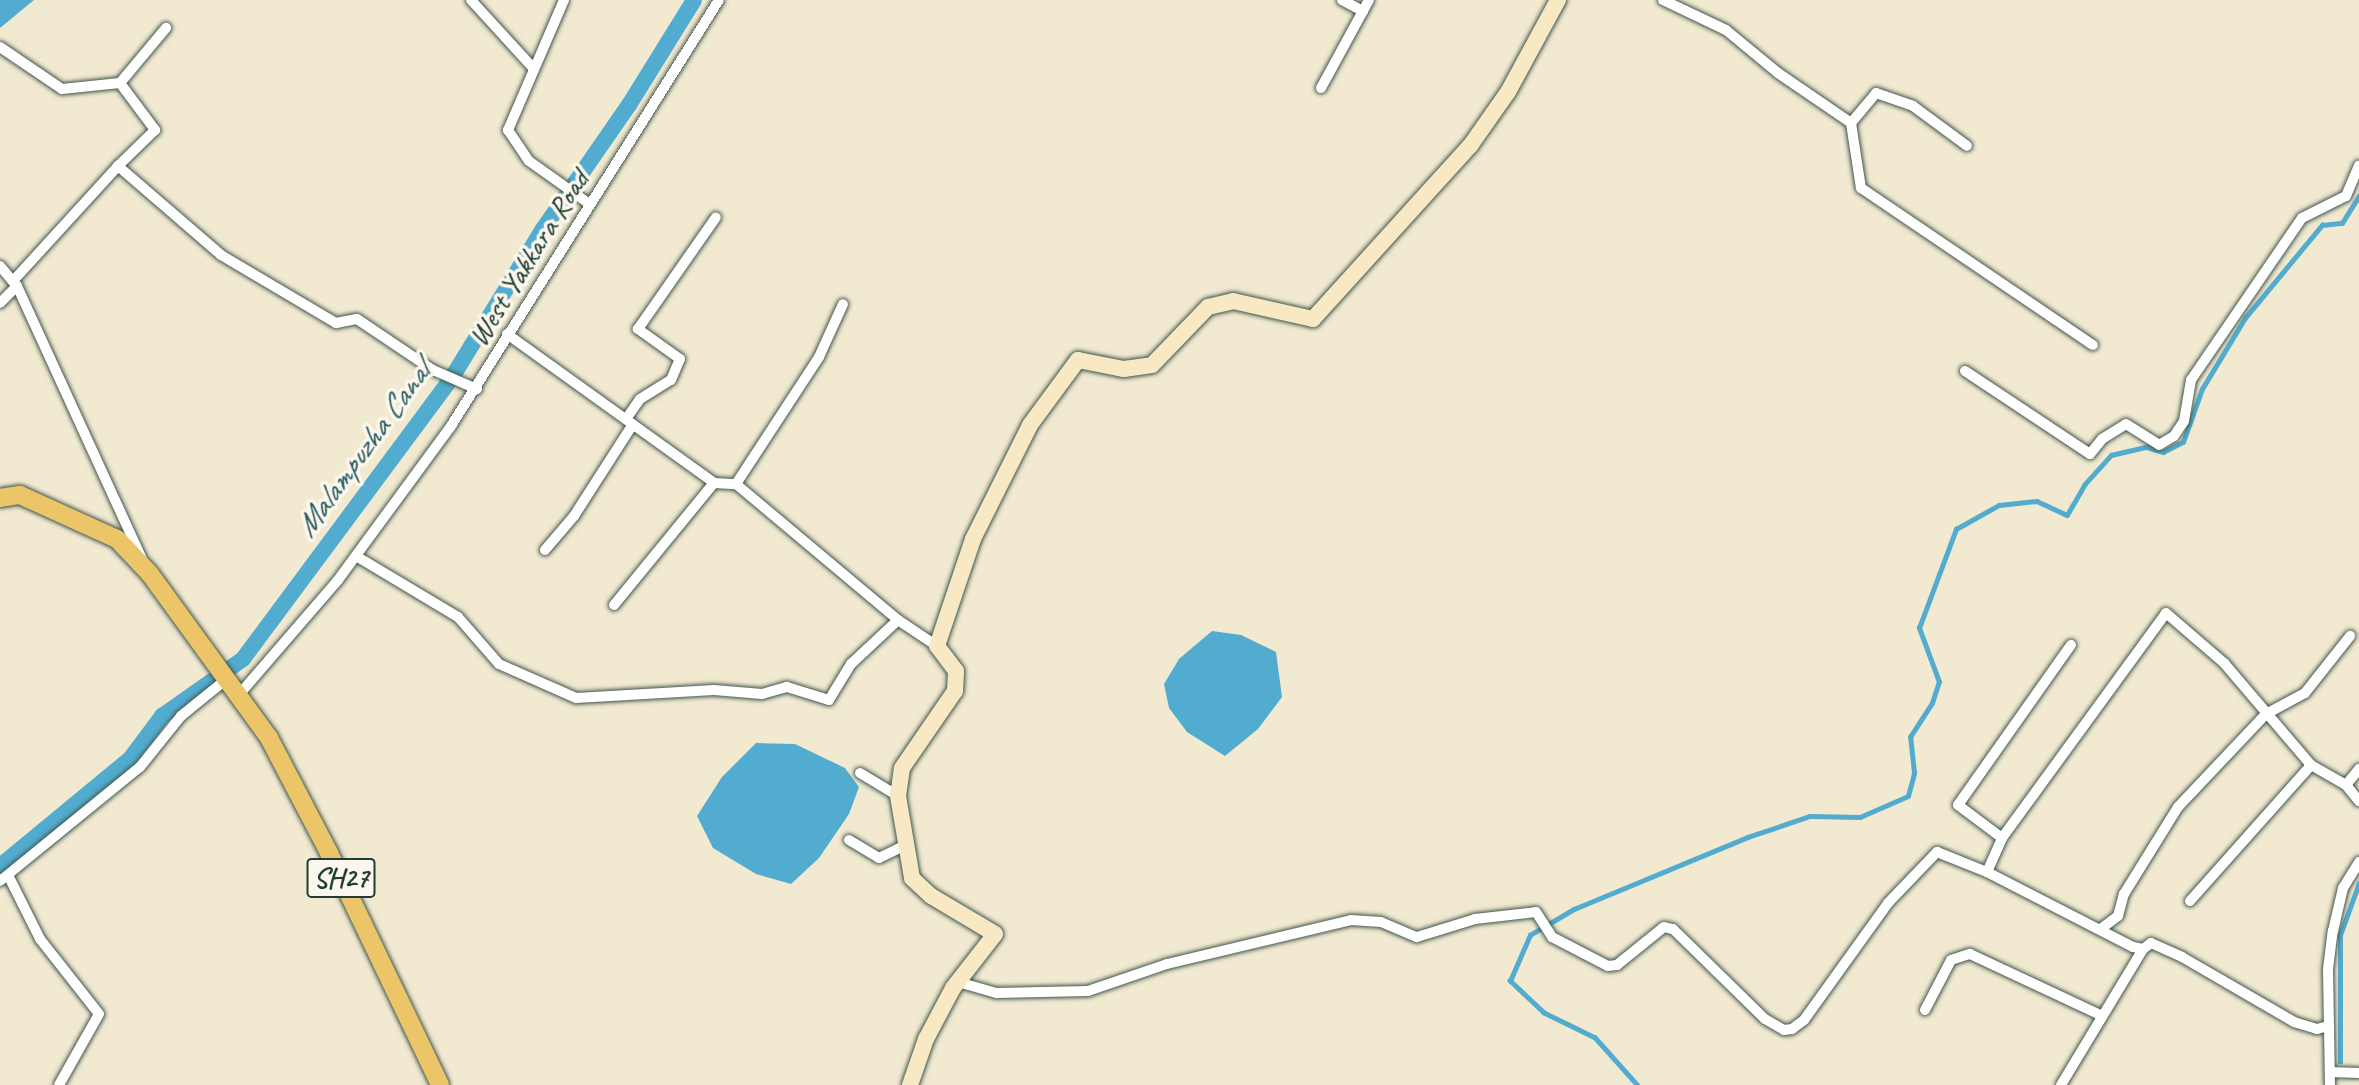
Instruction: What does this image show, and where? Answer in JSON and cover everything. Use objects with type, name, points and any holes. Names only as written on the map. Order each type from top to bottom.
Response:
[{"type":"main road","name":"SH27","points":[[0,498],[20,495],[117,539],[150,574],[220,675],[269,738],[329,853],[440,1085]]},
{"type":"street","points":[[471,0],[534,69]]},
{"type":"street","points":[[564,0],[508,130],[529,161],[588,203]]},
{"type":"street","name":"West Yakkara Road","points":[[237,697],[356,556],[477,389],[507,334],[588,203],[651,114],[719,0]]},
{"type":"street","points":[[1342,0],[1363,11]]},
{"type":"street","points":[[1321,88],[1369,0]]},
{"type":"street","points":[[1663,0],[1726,30],[1779,74],[1852,123]]},
{"type":"street","points":[[937,646],[973,539],[1030,425],[1078,360],[1124,369],[1152,366],[1208,307],[1233,301],[1313,319],[1470,146],[1508,92],[1553,2]]},
{"type":"street","points":[[120,83],[166,28]]},
{"type":"street","points":[[0,47],[62,89],[93,82],[120,83]]},
{"type":"street","points":[[0,303],[118,166],[155,130],[120,83]]},
{"type":"street","points":[[1967,146],[1913,106],[1876,93],[1852,123],[1861,188],[2093,345]]},
{"type":"street","points":[[118,166],[221,255],[336,323],[357,319],[433,370],[477,389]]},
{"type":"street","points":[[1965,371],[2090,454],[2102,439],[2126,424],[2159,445],[2174,436],[2184,421],[2191,380],[2302,218],[2346,196],[2359,166]]},
{"type":"street","points":[[545,550],[574,516],[640,399],[671,380],[680,359],[638,329],[716,217]]},
{"type":"street","points":[[0,266],[15,284],[150,574]]},
{"type":"street","points":[[736,484],[819,357],[843,304]]},
{"type":"street","points":[[507,334],[714,483],[736,484],[898,620],[937,646],[957,671],[955,691],[902,768],[898,796],[904,846],[912,878],[931,896],[995,934],[958,982],[926,1039],[910,1085]]},
{"type":"street","points":[[614,605],[714,483]]},
{"type":"street","points":[[356,556],[391,573],[458,617],[499,664],[576,698],[714,690],[762,694],[787,687],[830,700],[851,664],[898,620]]},
{"type":"street","points":[[1987,872],[2002,838],[2166,613],[2224,663],[2311,765],[2346,785],[2359,802]]},
{"type":"street","points":[[2102,928],[2118,916],[2124,894],[2178,807],[2266,714],[2305,693],[2350,636]]},
{"type":"street","points":[[2002,838],[1958,805],[2071,645]]},
{"type":"street","points":[[59,1085],[99,1014],[40,939],[4,878],[140,767],[181,716],[220,675]]},
{"type":"street","points":[[2190,901],[2311,765]]},
{"type":"street","points":[[2346,785],[2359,769]]},
{"type":"street","points":[[860,773],[898,796]]},
{"type":"street","points":[[849,840],[879,858],[904,846]]},
{"type":"street","points":[[958,982],[996,993],[1088,991],[1167,964],[1352,920],[1381,922],[1417,937],[1475,919],[1536,912],[1552,937],[1608,966],[1617,965],[1664,926],[1674,929],[1765,1019],[1784,1030],[1792,1029],[1800,1026],[1888,903],[1928,857],[1937,852],[1987,872],[2143,949]]},
{"type":"street","points":[[2330,1085],[2328,1026],[2333,930],[2343,888],[2359,862]]},
{"type":"street","points":[[2061,1085],[2100,1015],[2143,949],[2151,943],[2182,957],[2294,1022],[2317,1028],[2328,1026]]},
{"type":"street","points":[[1925,1010],[1951,960],[1970,954],[2100,1015]]},
{"type":"street","points":[[2330,1072],[2359,1073]]},
{"type":"water","points":[[0,0],[34,0],[0,28]]},
{"type":"water","points":[[1212,631],[1241,635],[1276,652],[1282,697],[1258,729],[1225,756],[1187,732],[1169,708],[1164,684],[1179,659]]},
{"type":"water","points":[[756,743],[795,744],[845,768],[859,787],[849,814],[819,858],[791,884],[756,874],[713,848],[697,816],[722,777]]},
{"type":"waterway","name":"Malampuzha Canal","points":[[0,866],[130,759],[162,716],[243,659],[451,379],[543,229],[629,105],[694,0]]},
{"type":"waterway","points":[[1637,1085],[1595,1038],[1544,1013],[1510,981],[1530,935],[1574,909],[1748,837],[1810,816],[1860,817],[1908,796],[1914,773],[1910,737],[1932,703],[1939,682],[1919,628],[1956,529],[1999,505],[2037,501],[2067,515],[2084,485],[2111,455],[2147,447],[2163,452],[2183,442],[2202,389],[2245,318],[2322,225],[2342,223],[2359,196]]},
{"type":"waterway","points":[[2340,1062],[2340,935],[2359,883]]}]
